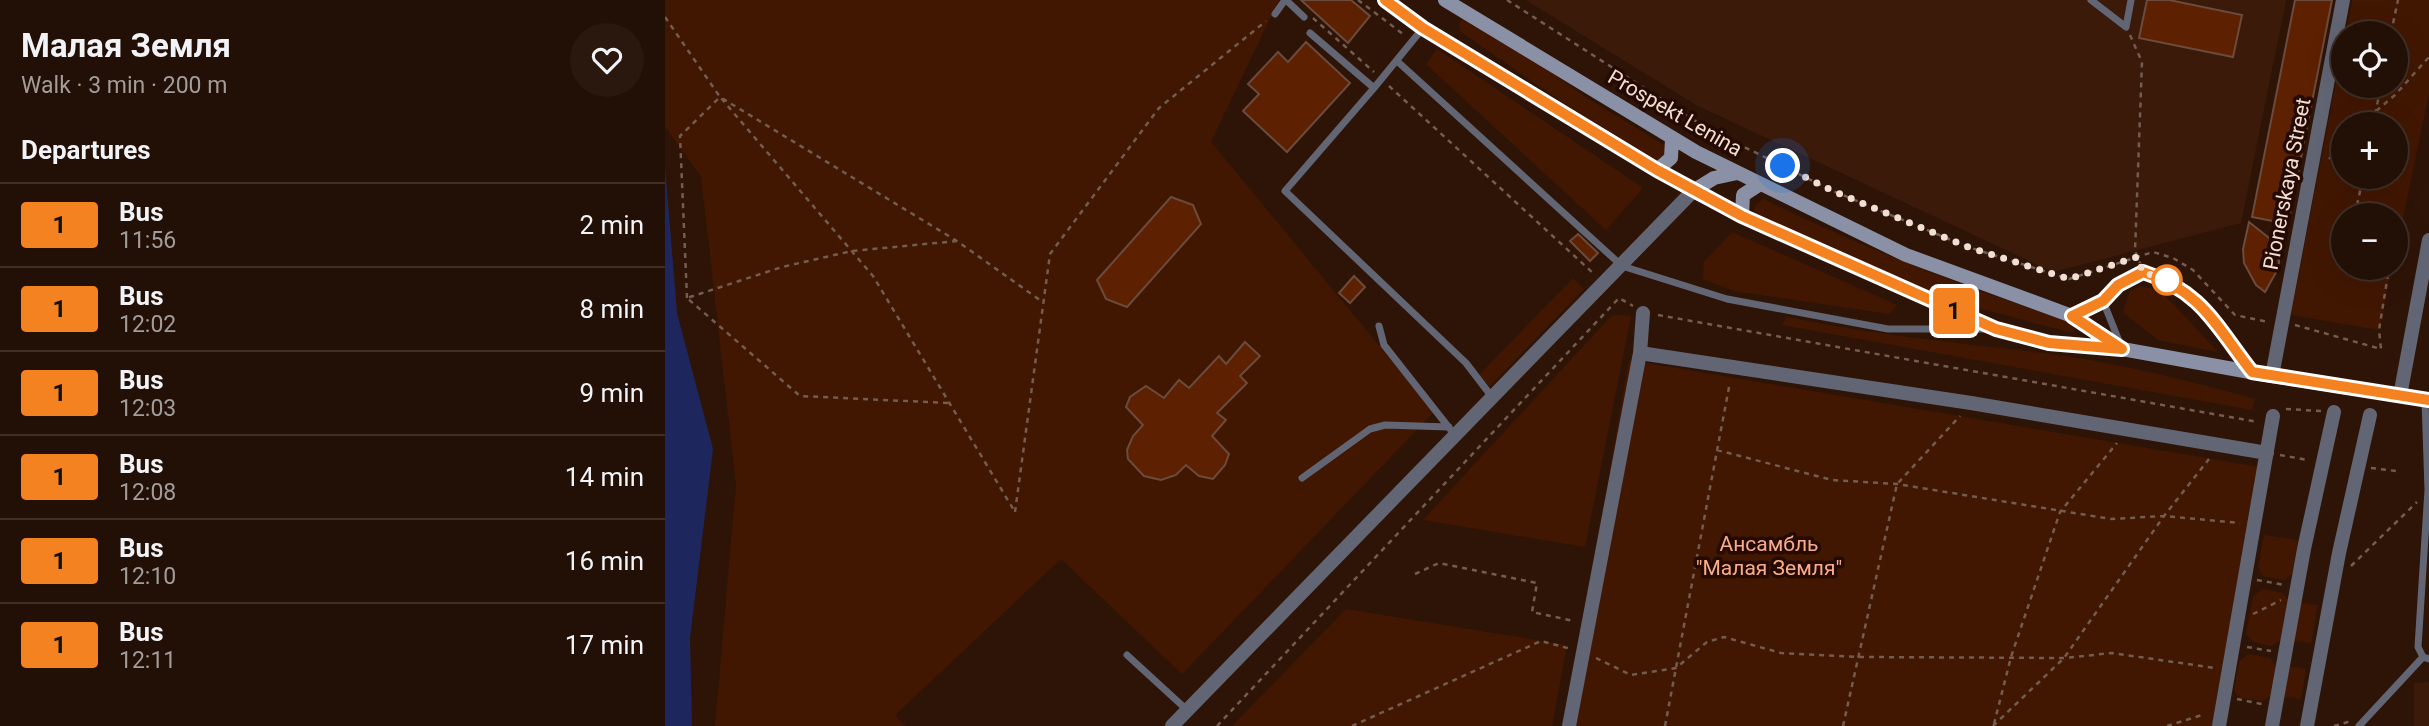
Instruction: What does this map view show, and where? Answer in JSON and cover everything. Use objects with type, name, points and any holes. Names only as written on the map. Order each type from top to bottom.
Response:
[{"type":"street","name":"Prospekt Lenina","points":[[1385,0],[1423,28],[1693,191],[1742,216],[1996,329],[2049,343],[2122,349],[2427,400]]},
{"type":"street","name":"Prospekt Lenina","points":[[1445,0],[1696,152],[1906,255],[2072,316],[2122,349]]},
{"type":"street","name":"Pionerskaya Street","points":[[2272,376],[2343,0]]},
{"type":"street","points":[[1657,170],[1671,158],[1672,139]]},
{"type":"street","points":[[1693,191],[1702,172],[1696,152]]},
{"type":"street","points":[[1172,726],[1451,432],[1492,397],[1693,191],[1714,178],[1737,173]]},
{"type":"street","points":[[1742,216],[1743,195],[1761,184]]},
{"type":"street","points":[[2400,396],[2429,240]]},
{"type":"street","points":[[1569,726],[1640,353],[1643,313]]},
{"type":"street","points":[[1640,353],[1971,403],[2267,453]]},
{"type":"street","points":[[2272,726],[2304,550],[2334,412]]},
{"type":"street","points":[[2307,726],[2339,553],[2370,415]]},
{"type":"street","points":[[2219,726],[2273,420]]},
{"type":"lane","points":[[1275,14],[1286,0],[1308,17]]},
{"type":"lane","points":[[2091,0],[2126,27],[2131,0]]},
{"type":"lane","points":[[1423,28],[1398,61],[1285,191],[1466,363],[1492,397]]},
{"type":"lane","points":[[1310,33],[1374,88]]},
{"type":"lane","points":[[1398,61],[1622,266]]},
{"type":"lane","name":"Prospekt Lenina","points":[[1622,266],[1727,299],[1888,329],[1996,329]]},
{"type":"lane","points":[[2072,316],[2103,301],[2118,285],[2143,272],[2173,282],[2197,300],[2252,372]]},
{"type":"lane","points":[[2103,301],[2122,349]]},
{"type":"lane","points":[[1379,326],[1384,345],[1451,432]]},
{"type":"lane","points":[[2360,723],[2426,658],[2418,647],[2428,490],[2427,400]]},
{"type":"lane","points":[[1303,478],[1370,429],[1385,425],[1451,432]]},
{"type":"lane","points":[[1127,655],[1187,710]]},
{"type":"path","points":[[1358,0],[1413,41]]},
{"type":"path","points":[[1507,0],[1708,130],[1833,191],[1968,247],[2069,279],[2153,252],[2173,258],[2193,270],[2235,316],[2301,326],[2381,349],[2379,330],[2387,280]]},
{"type":"path","points":[[2393,21],[2397,0]]},
{"type":"path","points":[[665,18],[720,97],[873,276],[1015,512],[1050,254],[1159,108],[1275,14]]},
{"type":"path","points":[[1308,17],[1382,79],[1619,298],[1643,313],[2273,420]]},
{"type":"path","points":[[2126,27],[2142,62],[2137,257],[2143,272]]},
{"type":"path","points":[[2372,112],[2395,95],[2429,57]]},
{"type":"path","points":[[720,97],[957,241],[1044,303]]},
{"type":"path","points":[[720,97],[680,136],[687,298],[800,396],[949,403]]},
{"type":"path","points":[[2375,112],[2378,98]]},
{"type":"path","points":[[687,298],[782,267],[852,251],[957,241]]},
{"type":"path","points":[[1216,726],[1619,298]]},
{"type":"path","points":[[1665,726],[1733,368]]},
{"type":"path","points":[[1843,726],[1896,484],[1971,403]]},
{"type":"path","points":[[1994,725],[2011,657],[2060,512],[2128,429]]},
{"type":"path","points":[[1994,725],[2064,658],[2164,516],[2220,445]]},
{"type":"path","points":[[1717,450],[1832,480],[1896,484],[2060,512],[2111,519],[2164,516],[2254,525]]},
{"type":"path","points":[[2358,467],[2396,471]]},
{"type":"path","points":[[1415,574],[1439,563],[1537,583],[1532,612],[1570,620]]},
{"type":"path","points":[[1352,726],[1541,641],[1583,652],[1631,675],[1676,668],[1707,642],[1724,637],[1781,653],[1859,657],[2064,658],[2112,653],[2229,670]]},
{"type":"path","points":[[2167,726],[2222,709]]},
{"type":"path","points":[[2334,726],[2338,723],[2360,723]]},
{"type":"shaded area","points":[[1526,0],[2147,0],[2233,57],[2242,15],[2169,0],[2286,0],[2241,223],[2053,272],[1696,105]]},
{"type":"shaded area","points":[[2429,682],[2429,726],[2414,726],[2414,683]]},
{"type":"green space","points":[[665,0],[1279,0],[1211,142],[1434,412],[1182,674],[1061,559],[895,715],[905,726],[715,726],[736,485],[701,176],[665,127]]},
{"type":"green space","points":[[2352,0],[2429,0],[2429,93],[2406,203],[2331,203],[2331,280],[2389,280],[2379,330],[2291,315],[2333,98],[2408,98],[2408,21],[2348,21]]},
{"type":"green space","points":[[1471,16],[1584,96],[1665,146],[1669,154],[1659,163],[1575,111],[1461,32],[1458,25],[1464,17]]},
{"type":"green space","points":[[1437,49],[1643,188],[1606,230],[1426,64]]},
{"type":"green space","points":[[1763,199],[1839,235],[1917,267],[2075,324],[2073,333],[1955,302],[1875,271],[1754,215],[1755,205]]},
{"type":"green space","points":[[1732,232],[1897,305],[1890,314],[1734,291],[1703,279],[1704,262]]},
{"type":"green space","points":[[1573,278],[1584,289],[1490,386],[1479,375]]},
{"type":"green space","points":[[2141,286],[2161,291],[2218,352],[2158,340],[2123,312],[2130,291]]},
{"type":"green space","points":[[1612,315],[1631,316],[1585,547],[1423,520]]},
{"type":"green space","points":[[1787,317],[1888,334],[2107,363],[2255,399],[2252,410],[1782,325]]},
{"type":"green space","name":"Ансамбль \"Малая Земля\"","points":[[1629,360],[2271,469],[2225,726],[1566,726]]},
{"type":"green space","points":[[2264,535],[2298,540],[2292,574],[2284,580],[2263,576],[2258,567]]},
{"type":"green space","points":[[2262,589],[2283,593],[2289,602],[2282,639],[2272,646],[2253,642],[2246,634],[2253,597]]},
{"type":"green space","points":[[2301,603],[2318,605],[2311,643],[2294,641]]},
{"type":"green space","points":[[1346,609],[1567,645],[1552,726],[1232,726]]},
{"type":"green space","points":[[2249,654],[2270,658],[2277,667],[2272,695],[2263,701],[2240,698],[2234,690],[2240,660]]},
{"type":"green space","points":[[2288,666],[2306,669],[2301,699],[2283,697]]},
{"type":"water","points":[[665,166],[677,313],[713,449],[690,638],[692,726],[665,726]]},
{"type":"building","points":[[1301,0],[1351,0],[1370,16],[1348,43]]},
{"type":"building","points":[[2147,0],[2169,0],[2242,15],[2233,57],[2139,38]]},
{"type":"building","points":[[2295,0],[2332,0],[2288,224],[2252,217]]},
{"type":"building","points":[[1306,42],[1350,83],[1287,152],[1243,111],[1259,94],[1248,84],[1278,52],[1288,62]]},
{"type":"building","points":[[1171,197],[1193,205],[1201,224],[1127,307],[1106,299],[1097,280]]},
{"type":"building","points":[[2249,222],[2279,246],[2279,267],[2265,292],[2256,285],[2244,263],[2243,249]]},
{"type":"building","points":[[1578,234],[1598,253],[1590,261],[1570,241]]},
{"type":"building","points":[[1354,276],[1365,287],[1350,303],[1339,293]]},
{"type":"building","points":[[1245,342],[1260,356],[1240,376],[1247,383],[1217,413],[1226,420],[1212,436],[1229,454],[1225,465],[1213,479],[1199,476],[1186,465],[1176,475],[1161,480],[1144,476],[1128,459],[1127,450],[1133,436],[1143,425],[1126,407],[1130,397],[1146,386],[1164,398],[1179,380],[1189,388],[1219,356],[1226,364]]},
{"type":"bus line","name":"1","points":[[1385,0],[1423,28],[1693,191],[1742,216],[1996,329],[2049,343],[2122,349],[2072,316],[2103,301],[2118,285],[2143,272],[2173,282],[2197,300],[2252,372],[2429,400]]},
{"type":"route","points":[[1783,166],[1833,191],[1968,247],[2069,279],[2137,257],[2143,272],[2173,282],[2167,280]]}]
